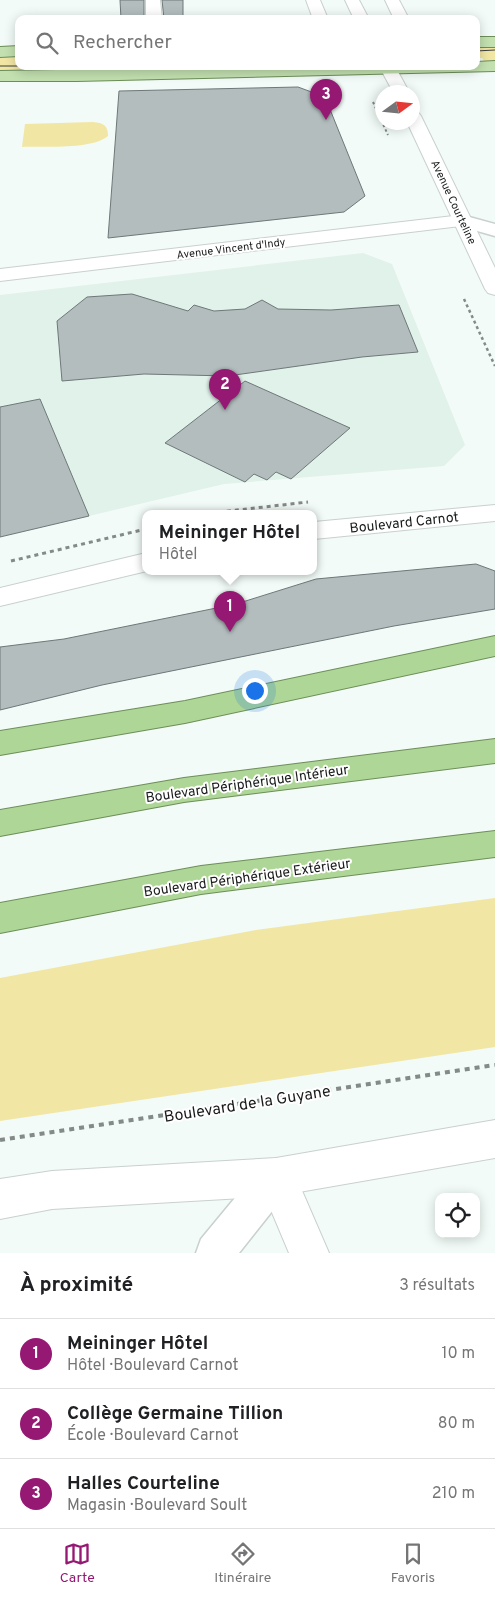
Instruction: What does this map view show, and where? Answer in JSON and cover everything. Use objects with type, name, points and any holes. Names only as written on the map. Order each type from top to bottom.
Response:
[{"type":"highway","points":[[0,743],[185,712],[495,646]]},
{"type":"highway","name":"Boulevard Périphérique Intérieur","points":[[0,823],[184,790],[495,751]]},
{"type":"highway","name":"Boulevard Périphérique Extérieur","points":[[0,918],[201,880],[495,844]]},
{"type":"main road","points":[[480,42],[495,42]]},
{"type":"main road","points":[[0,52],[15,51]]},
{"type":"main road","points":[[480,66],[495,66]]},
{"type":"main road","points":[[0,76],[87,76],[313,70]]},
{"type":"street","points":[[153,0],[154,15]]},
{"type":"street","points":[[313,0],[320,15]]},
{"type":"street","points":[[352,0],[360,15]]},
{"type":"street","points":[[392,0],[400,15]]},
{"type":"street","points":[[389,70],[397,85]]},
{"type":"street","name":"Avenue Courteline","points":[[419,130],[495,289]]},
{"type":"street","points":[[462,221],[495,230]]},
{"type":"street","name":"Avenue Vincent d'Indy","points":[[0,275],[462,221]]},
{"type":"street","name":"Boulevard Carnot","points":[[317,531],[495,513]]},
{"type":"street","points":[[0,598],[142,563]]},
{"type":"street","points":[[0,1199],[52,1190],[276,1177],[495,1139]]},
{"type":"street","points":[[215,1253],[276,1177]]},
{"type":"street","points":[[276,1177],[309,1253]]},
{"type":"path","points":[[9,562],[142,530]]},
{"type":"path","name":"Boulevard de la Guyane","points":[[0,1140],[495,1065]]},
{"type":"shaded area","points":[[480,47],[495,47],[495,61],[484,61],[480,58]]},
{"type":"shaded area","points":[[15,55],[15,70],[76,70],[76,72],[0,72],[0,56]]},
{"type":"shaded area","points":[[93,122],[104,125],[108,136],[101,140],[79,145],[22,147],[25,124]]},
{"type":"shaded area","points":[[363,253],[392,264],[465,445],[444,466],[224,484],[0,537],[0,295]]},
{"type":"shaded area","points":[[495,898],[495,1047],[0,1121],[0,978],[256,930]]},
{"type":"building","points":[[120,0],[144,0],[144,15],[121,15]]},
{"type":"building","points":[[162,0],[183,0],[183,15],[164,15]]},
{"type":"building","points":[[298,87],[325,97],[365,196],[344,212],[108,238],[119,91]]},
{"type":"building","points":[[132,294],[188,311],[194,305],[214,311],[245,309],[262,300],[278,309],[331,310],[399,305],[418,352],[362,357],[228,376],[144,374],[62,381],[57,321],[87,297]]},
{"type":"building","points":[[245,381],[350,428],[291,479],[276,472],[267,480],[254,474],[245,482],[165,443]]},
{"type":"building","points":[[40,399],[89,516],[0,537],[0,407]]},
{"type":"building","points":[[476,564],[495,571],[495,609],[394,626],[102,685],[0,710],[0,647],[64,639],[236,604],[316,579]]},
{"type":"tram line","points":[[480,51],[495,50]]},
{"type":"tram line","points":[[0,66],[15,66]]},
{"type":"place","name":"Halles Courteline","points":[[326,120]]},
{"type":"place","name":"Collège Germaine Tillion","points":[[225,410]]},
{"type":"place","name":"Meininger Hôtel","points":[[230,632]]}]
